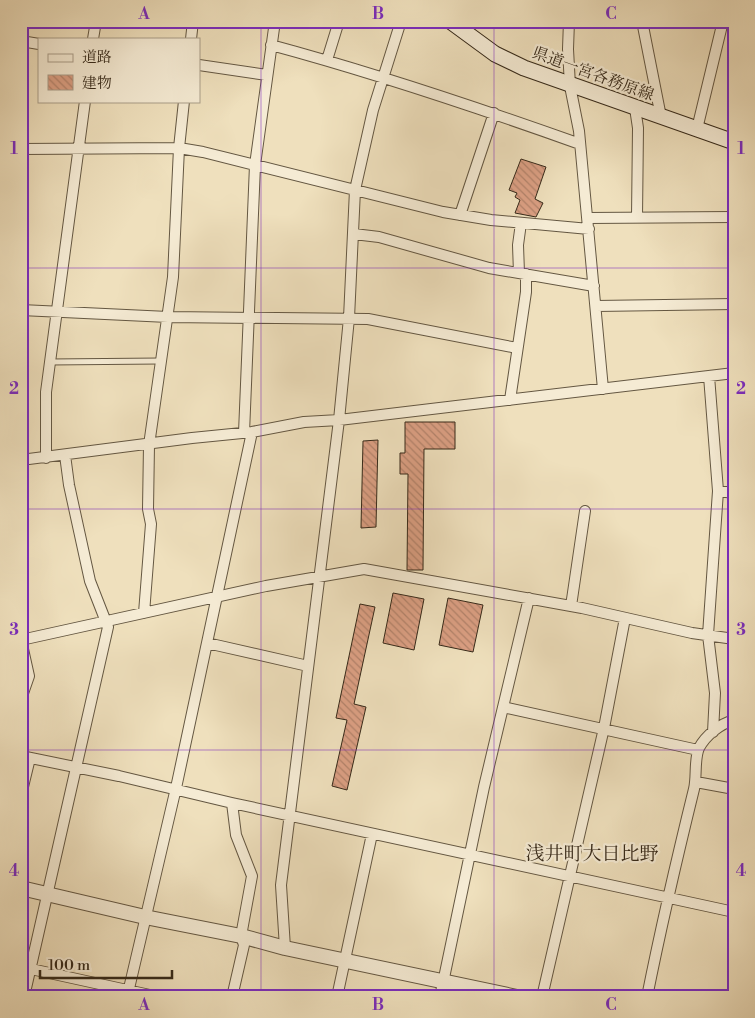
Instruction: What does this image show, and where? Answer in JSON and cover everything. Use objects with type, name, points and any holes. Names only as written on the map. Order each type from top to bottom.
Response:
[{"type":"main road","name":"県道一宮各務原線","points":[[450,21],[495,54],[524,68],[570,86],[734,142]]},
{"type":"street","points":[[94,38],[96,21]]},
{"type":"street","points":[[191,38],[193,21]]},
{"type":"street","points":[[128,993],[176,788],[217,597],[248,433],[249,318],[255,165],[275,21]]},
{"type":"street","points":[[328,60],[339,21]]},
{"type":"street","points":[[285,948],[281,885],[339,420],[349,318],[355,190],[373,110],[401,21]]},
{"type":"street","points":[[569,21],[570,86],[580,144],[603,389]]},
{"type":"street","points":[[642,21],[660,117]]},
{"type":"street","points":[[697,130],[722,21]]},
{"type":"street","points":[[21,41],[38,44]]},
{"type":"street","points":[[271,45],[328,60],[494,113],[580,144]]},
{"type":"street","points":[[200,65],[267,75]]},
{"type":"street","points":[[46,458],[46,392],[85,102]]},
{"type":"street","points":[[144,613],[151,524],[148,509],[149,445],[173,277],[179,148],[184,102]]},
{"type":"street","points":[[635,108],[638,128],[637,217]]},
{"type":"street","points":[[460,214],[494,113]]},
{"type":"street","points":[[21,149],[179,148],[460,214],[589,229]]},
{"type":"street","points":[[588,218],[734,217]]},
{"type":"street","points":[[510,400],[526,292],[518,245],[521,222]]},
{"type":"street","points":[[354,234],[380,237],[490,268],[594,286]]},
{"type":"street","points":[[596,306],[734,304]]},
{"type":"street","points":[[21,310],[168,317],[368,319],[517,348]]},
{"type":"street","points":[[21,460],[192,438],[248,433],[304,422],[339,420],[734,373]]},
{"type":"street","points":[[709,376],[718,491],[708,635],[715,693],[713,732]]},
{"type":"street","points":[[24,997],[108,627],[90,580],[69,485],[65,455]]},
{"type":"street","points":[[718,491],[734,493]]},
{"type":"street","points":[[571,606],[585,511]]},
{"type":"street","points":[[21,699],[29,676],[21,640],[217,597],[364,568],[571,606],[734,639]]},
{"type":"street","points":[[440,997],[484,787],[529,598]]},
{"type":"street","points":[[542,997],[604,728],[625,618]]},
{"type":"street","points":[[207,643],[308,666]]},
{"type":"street","points":[[504,707],[698,750]]},
{"type":"street","points":[[647,997],[667,898],[696,782],[698,750],[713,732],[725,723],[734,720]]},
{"type":"street","points":[[21,795],[26,757],[176,788],[232,803],[470,856],[734,912]]},
{"type":"street","points":[[696,782],[734,789]]},
{"type":"street","points":[[232,803],[236,834],[252,876],[241,936],[244,946],[232,997]]},
{"type":"street","points":[[338,997],[372,834]]},
{"type":"street","points":[[21,888],[47,896],[241,936],[285,948],[517,997]]},
{"type":"street","points":[[31,969],[128,993],[159,997]]},
{"type":"lane","points":[[50,362],[160,361]]},
{"type":"building","points":[[521,159],[546,167],[535,199],[543,203],[536,217],[515,213],[520,200],[515,197],[517,193],[509,190]]},
{"type":"building","points":[[405,422],[455,422],[455,449],[424,449],[423,570],[407,570],[408,474],[400,474],[400,453],[405,453]]},
{"type":"building","points":[[378,440],[376,527],[361,528],[363,441]]},
{"type":"building","points":[[393,593],[424,599],[414,650],[383,643]]},
{"type":"building","points":[[448,598],[483,605],[473,652],[439,645]]},
{"type":"building","points":[[360,604],[375,607],[354,704],[366,707],[347,790],[332,786],[347,720],[336,718]]},
{"type":"district","name":"浅井町大日比野","points":[[592,854]]}]
